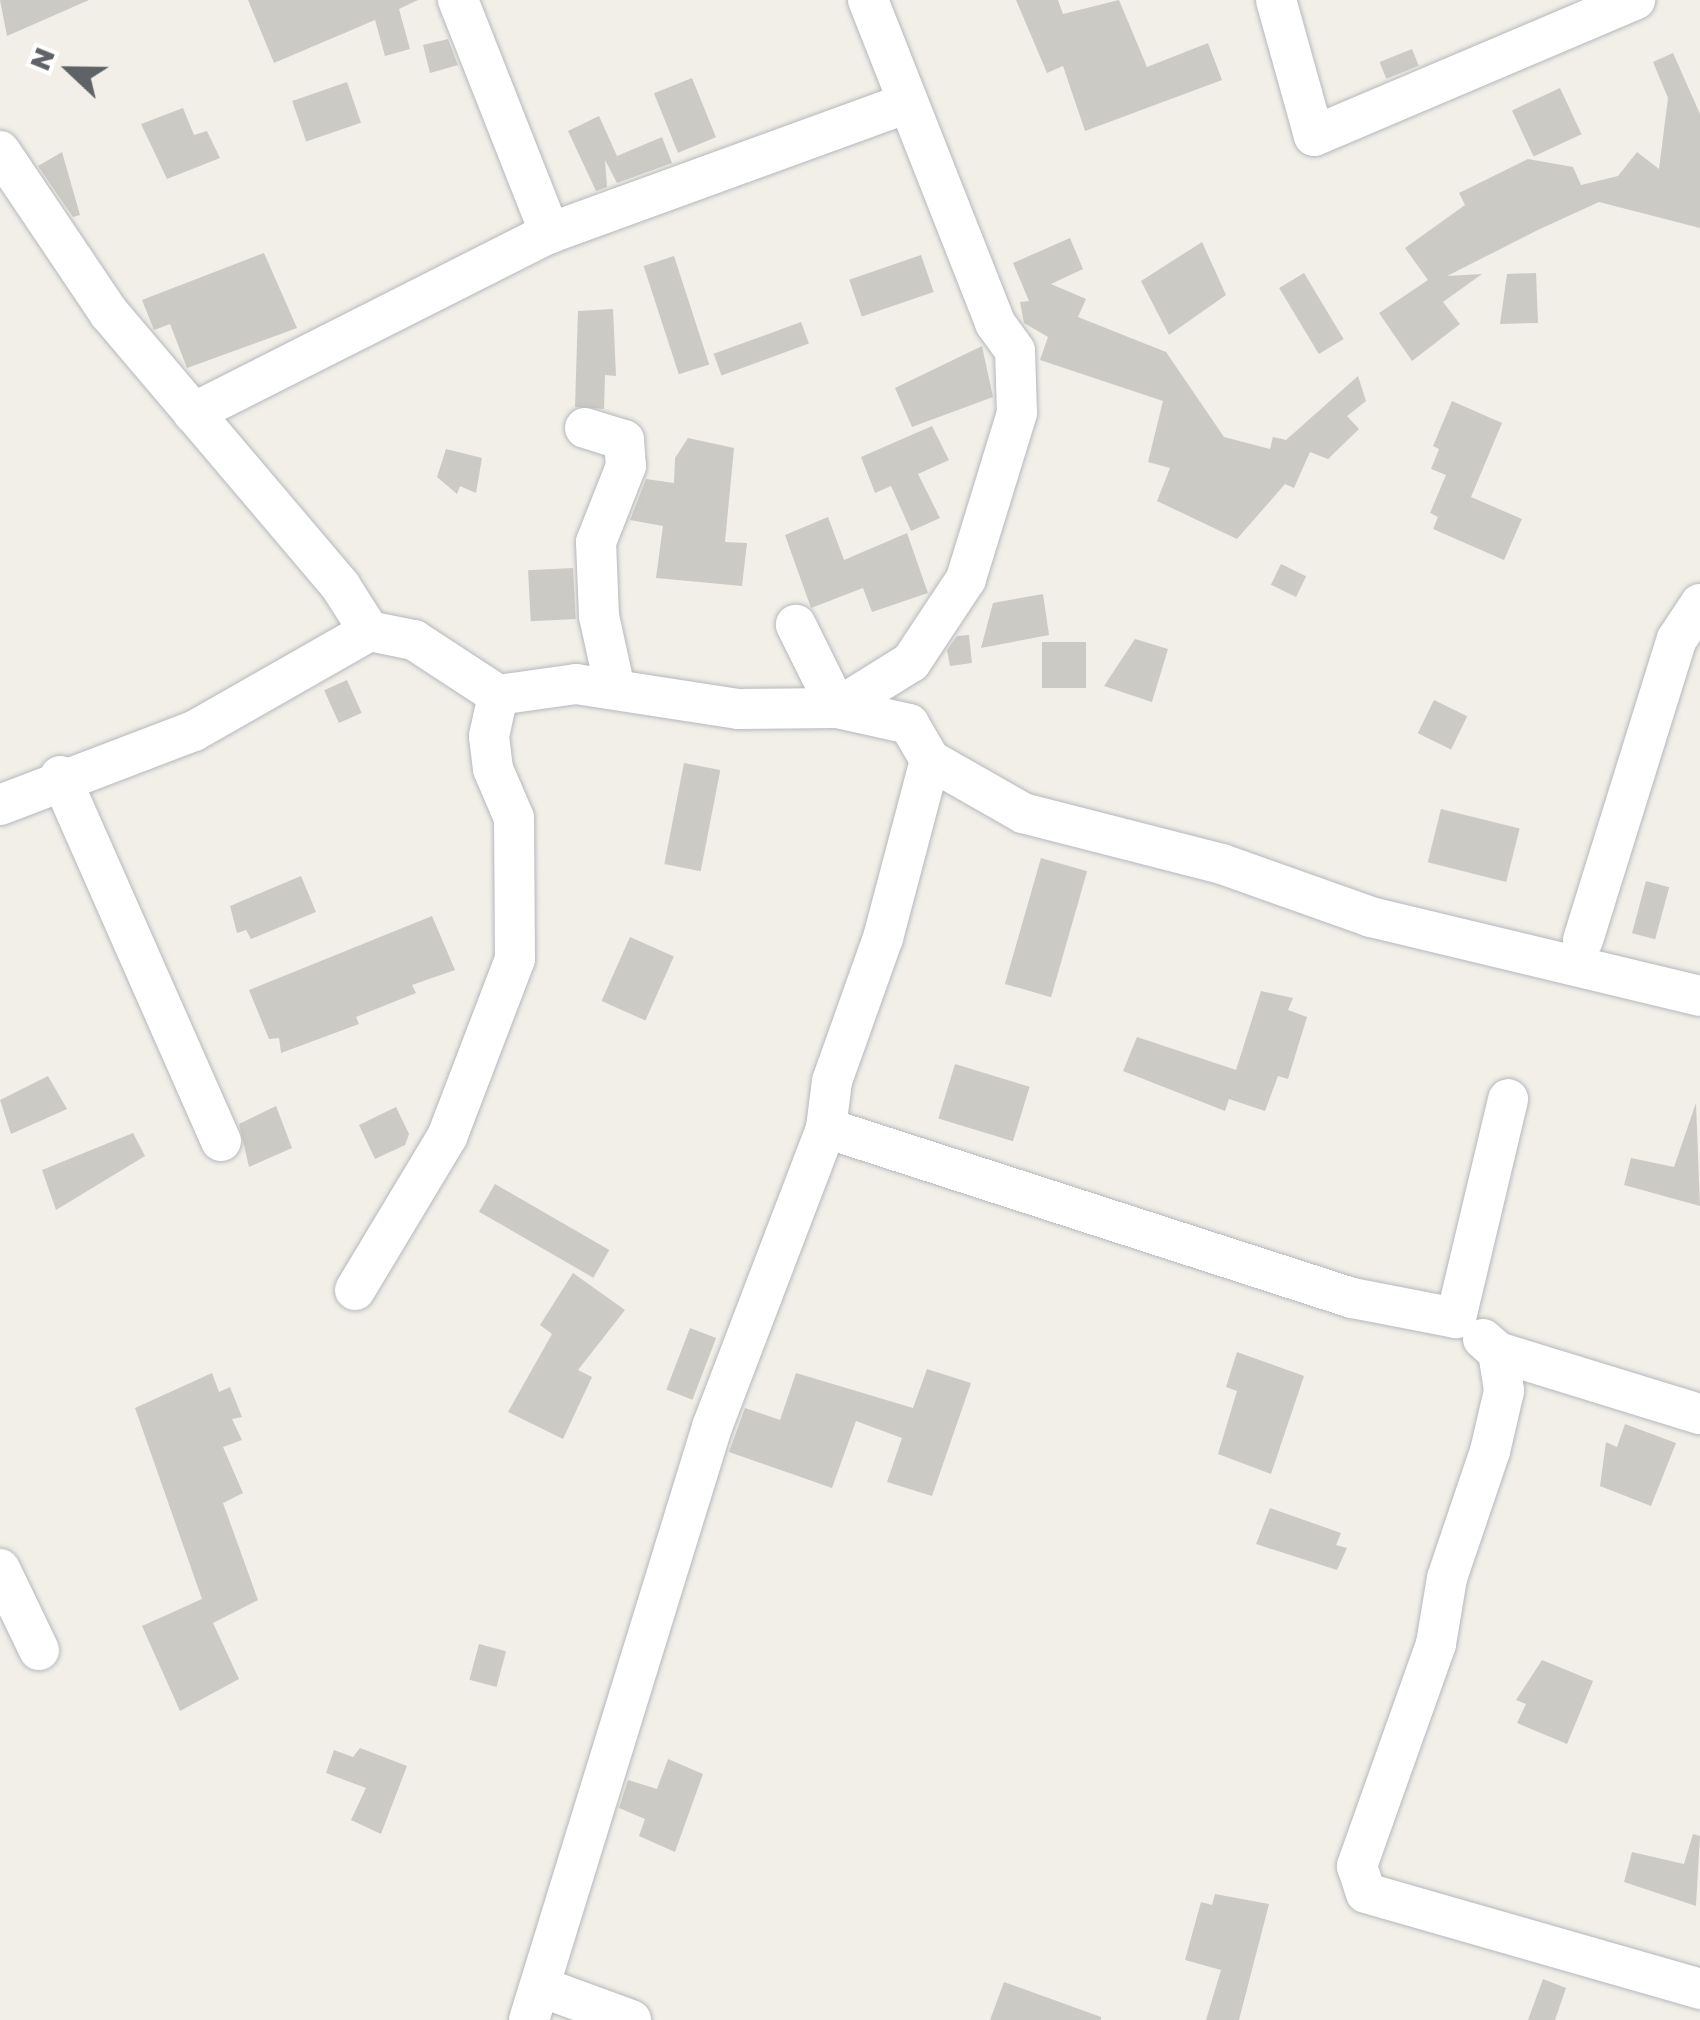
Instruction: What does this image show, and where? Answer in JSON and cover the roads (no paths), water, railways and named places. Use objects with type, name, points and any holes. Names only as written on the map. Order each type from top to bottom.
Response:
[{"type":"street","points":[[458,0],[550,233]]},
{"type":"street","points":[[836,708],[911,662],[966,579],[1017,413],[1015,351],[994,322],[868,0]]},
{"type":"street","points":[[1276,0],[1314,136],[1636,0]]},
{"type":"street","points":[[193,413],[550,233],[908,103]]},
{"type":"street","points":[[0,151],[109,313],[369,631],[414,640],[498,695],[576,684],[738,708],[836,708],[908,724]]},
{"type":"street","points":[[585,428],[624,440],[626,466],[596,542],[599,616],[615,689]]},
{"type":"street","points":[[1583,940],[1677,638],[1700,604]]},
{"type":"street","points":[[796,625],[836,708]]},
{"type":"street","points":[[0,805],[60,776],[194,731],[369,631]]},
{"type":"street","points":[[911,662],[908,724],[930,760],[1023,813],[1222,864],[1371,916],[1700,996]]},
{"type":"street","points":[[355,1290],[447,1137],[515,960],[514,818],[492,769],[488,736],[498,695]]},
{"type":"street","points":[[631,2020],[535,2003],[712,1427],[826,1128],[832,1080],[884,938],[930,760]]},
{"type":"street","points":[[60,776],[221,1141]]},
{"type":"street","points":[[1456,1318],[1508,1099]]},
{"type":"street","points":[[826,1128],[1352,1298],[1456,1318],[1498,1352],[1700,1414]]},
{"type":"street","points":[[1498,1352],[1504,1392],[1490,1451],[1448,1578],[1436,1644],[1357,1866],[1366,1893],[1700,1989]]},
{"type":"street","points":[[0,1569],[39,1650]]}]
